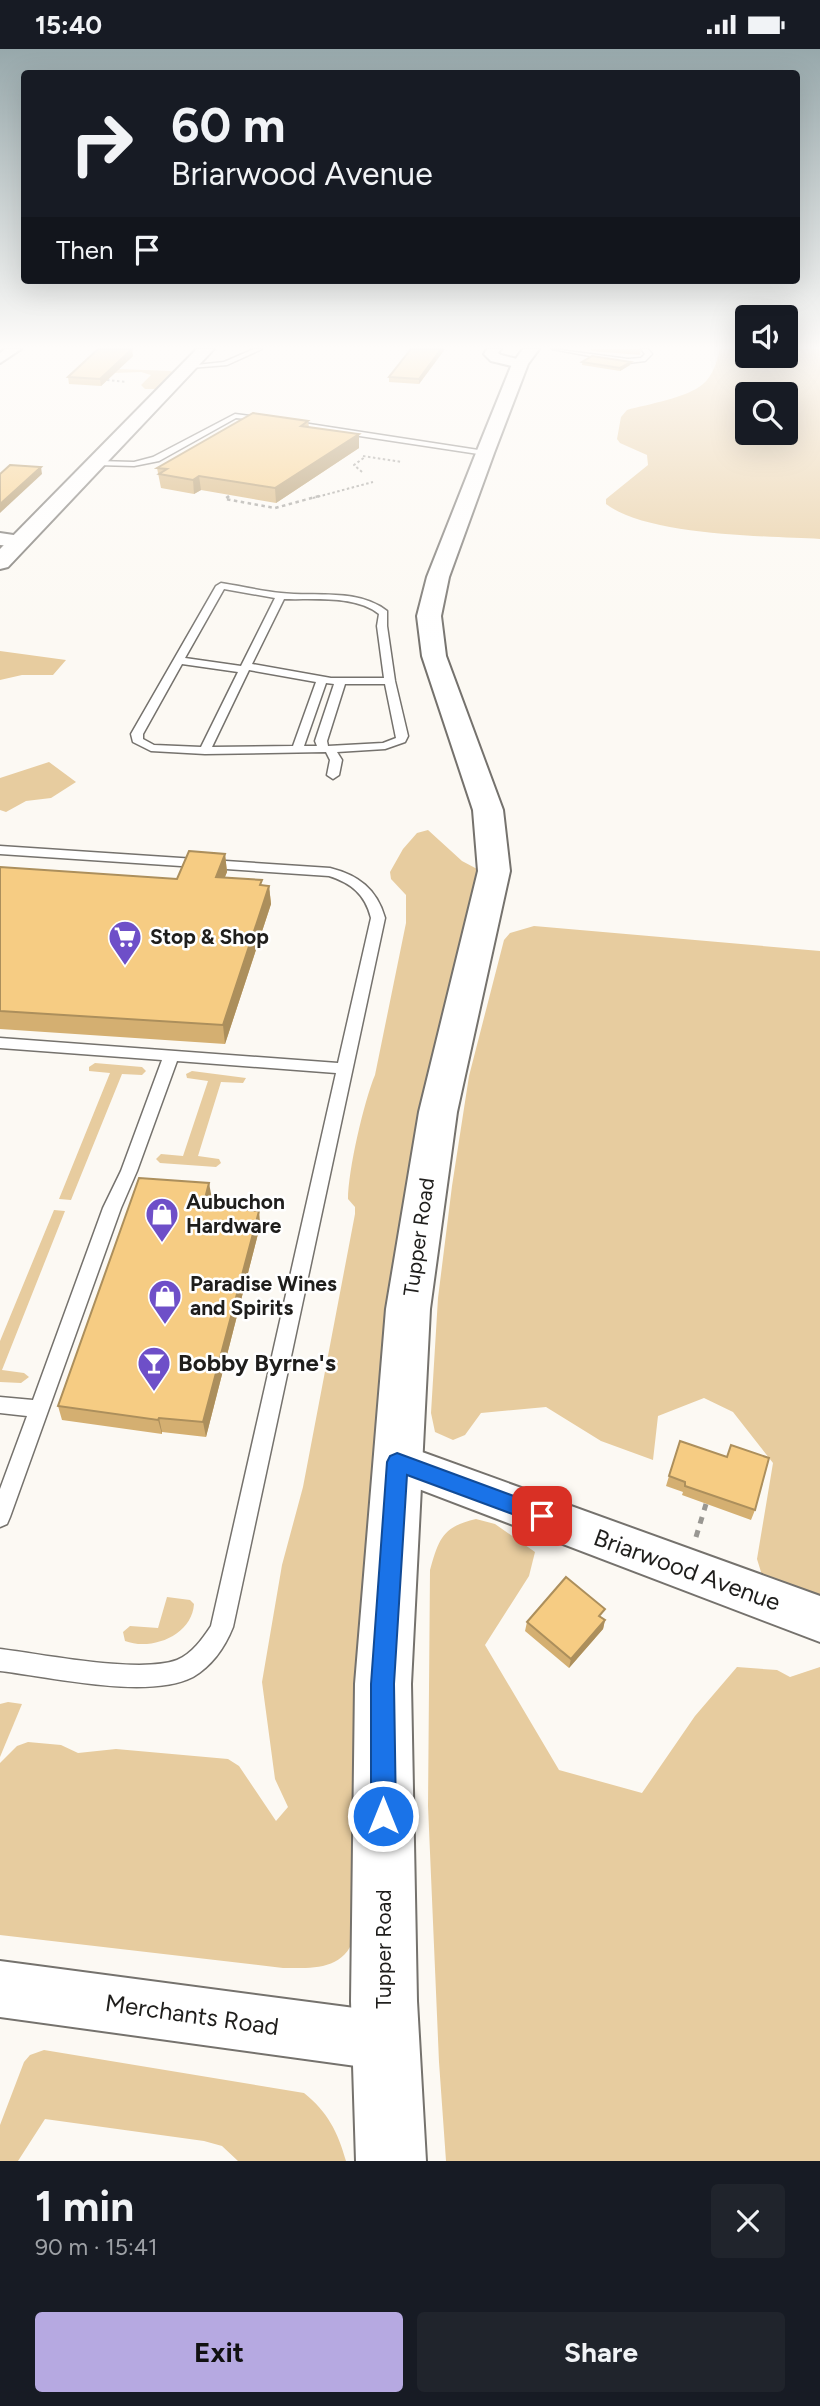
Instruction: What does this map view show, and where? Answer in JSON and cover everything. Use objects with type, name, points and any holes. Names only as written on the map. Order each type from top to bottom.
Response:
[{"type":"main road","points":[[0,562],[113,448]]},
{"type":"main road","name":"Tupper Road","points":[[391,2161],[385,2041],[383,1684],[408,1309],[438,1112],[494,871],[488,810],[434,656],[429,616],[438,577],[487,448]]},
{"type":"street","points":[[0,539],[20,541]]},
{"type":"street","name":"Briarwood Avenue","points":[[397,1462],[820,1619]]},
{"type":"street","name":"Merchants Road","points":[[2,1996],[385,2041]]},
{"type":"lane","points":[[97,464],[134,464],[148,461],[174,448]]},
{"type":"lane","points":[[450,448],[485,453]]},
{"type":"lane","points":[[221,586],[281,596],[364,603],[384,613],[383,626],[390,681],[401,740],[385,746],[205,751],[151,748],[137,740],[137,734],[221,586]]},
{"type":"lane","points":[[205,751],[281,596]]},
{"type":"lane","points":[[179,660],[340,682],[390,681]]},
{"type":"lane","points":[[297,750],[322,680]]},
{"type":"lane","points":[[333,775],[336,760],[321,741],[340,682]]},
{"type":"lane","points":[[0,850],[313,869],[347,877],[361,884],[376,905],[378,918],[227,1613],[216,1640],[205,1653],[183,1669],[157,1676],[0,1660]]},
{"type":"lane","points":[[0,1043],[346,1069]]},
{"type":"lane","points":[[0,1517],[171,1056]]},
{"type":"lane","points":[[0,1405],[40,1409]]},
{"type":"path","points":[[362,472],[354,465],[365,456],[402,462]]},
{"type":"path","points":[[231,495],[225,499],[275,508],[373,482]]},
{"type":"shaded area","points":[[630,448],[820,448],[820,539],[740,535],[678,528],[625,515],[606,504],[606,499],[648,465],[647,455]]},
{"type":"shaded area","points":[[0,651],[66,660],[53,675],[22,675],[0,680]]},
{"type":"shaded area","points":[[49,762],[76,782],[51,798],[26,801],[6,812],[0,810],[0,778]]},
{"type":"shaded area","points":[[428,830],[462,861],[479,870],[423,1101],[387,1342],[364,1564],[354,1938],[349,1949],[334,1962],[315,1967],[283,1968],[0,1935],[0,1763],[17,1746],[28,1742],[61,1745],[78,1753],[116,1749],[228,1759],[239,1766],[276,1821],[288,1807],[275,1779],[262,1682],[282,1565],[303,1487],[355,1214],[355,1207],[348,1199],[354,1154],[375,1075],[406,923],[406,895],[391,879],[390,872],[403,849],[417,833]]},
{"type":"shaded area","points":[[534,926],[820,951],[820,1606],[765,1585],[757,1559],[773,1463],[733,1412],[704,1398],[658,1416],[653,1460],[601,1441],[546,1407],[481,1413],[465,1435],[453,1440],[435,1432],[431,1413],[438,1298],[469,1076],[504,940],[510,933]]},
{"type":"shaded area","points":[[95,1063],[142,1067],[146,1071],[142,1075],[122,1074],[71,1200],[59,1199],[110,1073],[89,1071],[89,1067]]},
{"type":"shaded area","points":[[192,1071],[246,1078],[243,1083],[221,1082],[198,1156],[219,1159],[221,1163],[216,1167],[160,1163],[156,1159],[161,1154],[183,1156],[208,1081],[187,1078],[186,1074]]},
{"type":"shaded area","points":[[54,1210],[65,1211],[2,1370],[24,1373],[29,1377],[21,1383],[0,1382],[0,1341]]},
{"type":"shaded area","points":[[476,1519],[495,1524],[535,1552],[529,1576],[485,1645],[559,1770],[642,1793],[695,1716],[737,1667],[777,1670],[790,1677],[820,1667],[820,2161],[446,2161],[428,1806],[430,1570],[436,1550],[449,1530]]},
{"type":"shaded area","points":[[167,1597],[190,1600],[194,1604],[186,1625],[158,1642],[135,1644],[125,1641],[123,1632],[130,1626],[158,1628]]},
{"type":"shaded area","points":[[0,1704],[22,1704],[0,1757]]},
{"type":"shaded area","points":[[44,2050],[304,2093],[331,2123],[346,2161],[238,2161],[222,2146],[204,2141],[45,2119],[18,2161],[0,2161],[0,2125],[24,2062],[30,2055]]},
{"type":"building","points":[[193,448],[338,448],[275,488],[199,476],[193,480],[159,474],[167,469],[157,468]]},
{"type":"building","points":[[10,465],[41,467],[0,504],[0,474]]},
{"type":"building","name":"Stop & Shop","points":[[189,851],[225,854],[216,877],[262,880],[260,885],[269,886],[223,1025],[0,1011],[0,867],[177,879]]},
{"type":"building","points":[[139,1178],[209,1183],[203,1206],[259,1211],[203,1422],[158,1420],[58,1406]]},
{"type":"building","points":[[680,1441],[727,1457],[731,1445],[769,1458],[755,1510],[685,1486],[685,1482],[669,1476]]},
{"type":"building","points":[[566,1577],[605,1609],[599,1616],[605,1620],[571,1659],[527,1622]]},
{"type":"place","name":"Stop & Shop","points":[[125,967]]},
{"type":"place","name":"Aubuchon Hardware","points":[[162,1244]]},
{"type":"place","name":"Paradise Wines and Spirits","points":[[165,1326]]},
{"type":"place","name":"Bobby Byrne's","points":[[154,1393]]},
{"type":"route","points":[[383,1816],[383,1684],[397,1462],[542,1516]]}]
